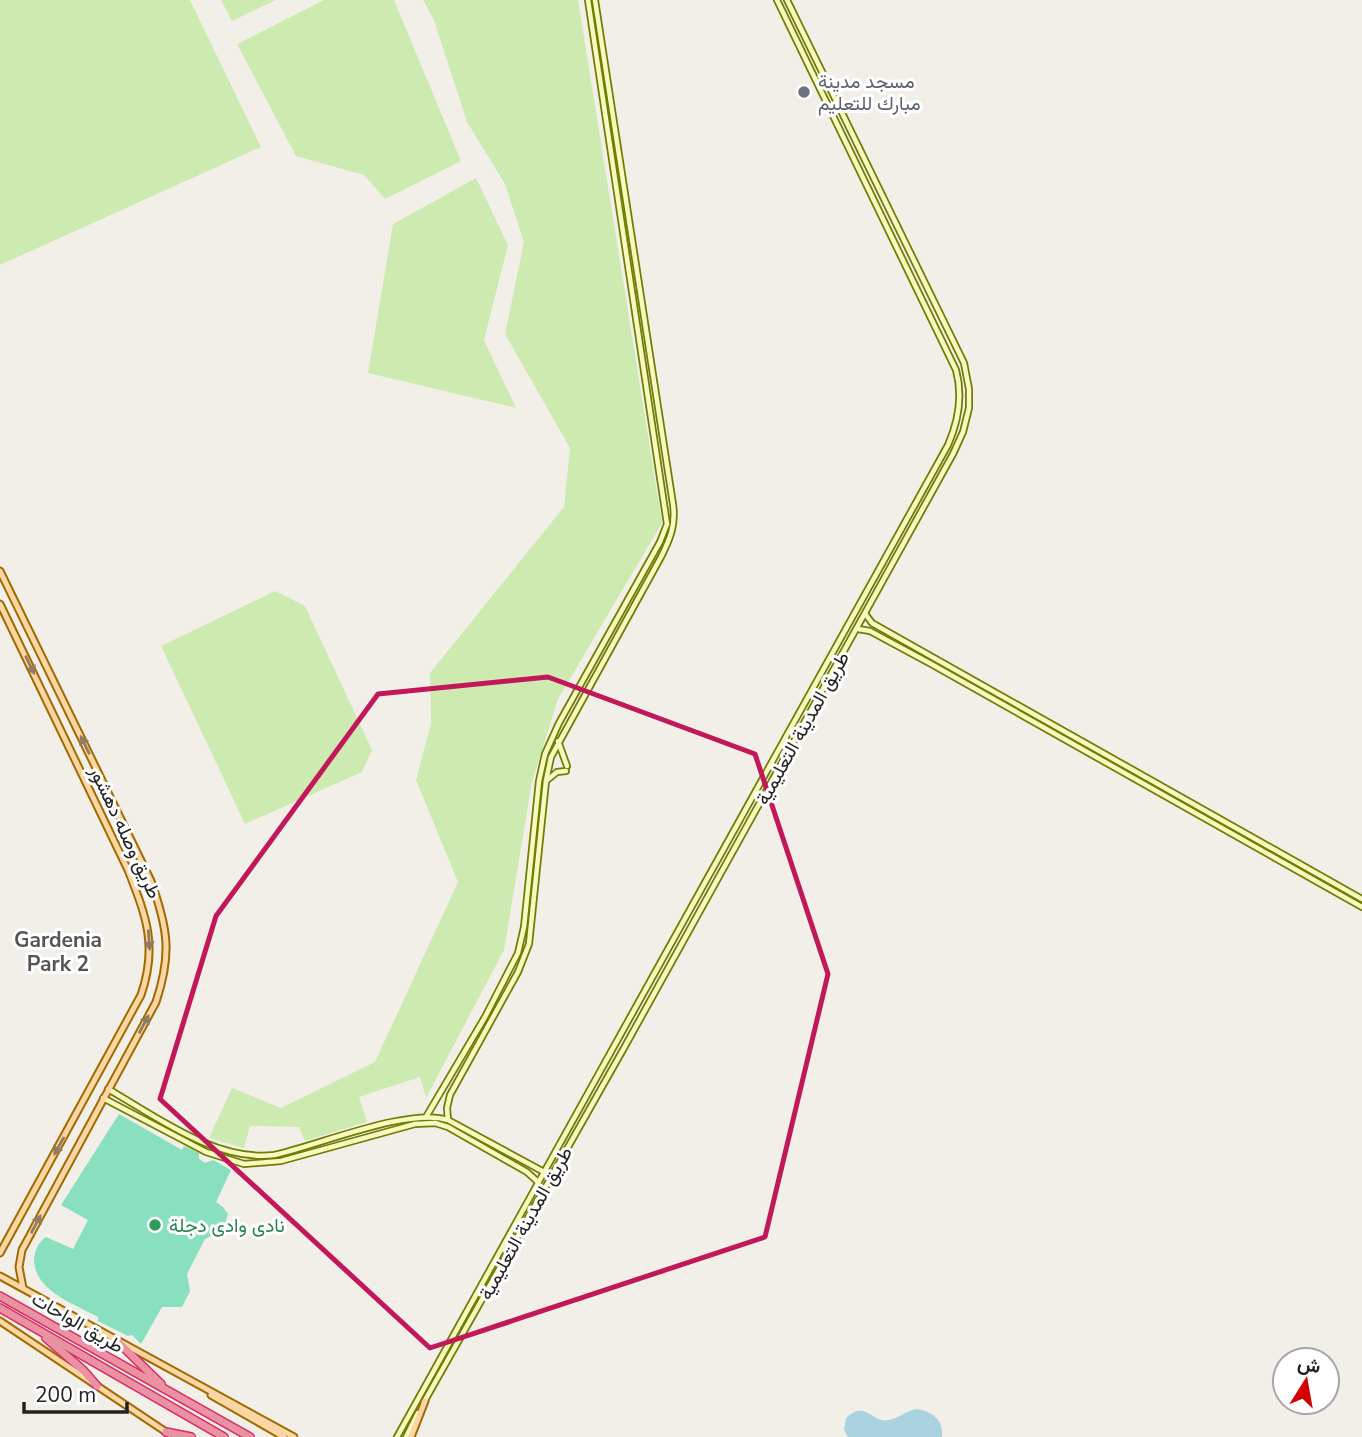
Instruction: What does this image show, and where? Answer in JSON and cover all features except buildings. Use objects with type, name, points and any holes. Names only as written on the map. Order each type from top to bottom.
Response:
[{"type":"highway","name":"طريق الواحات","points":[[0,1296],[250,1437]]},
{"type":"highway","name":"طريق الواحات","points":[[0,1308],[224,1437]]},
{"type":"highway","points":[[32,1326],[76,1363],[97,1386]]},
{"type":"highway","points":[[116,1340],[169,1391]]},
{"type":"highway","points":[[166,1432],[191,1437]]},
{"type":"main road","name":"طريق وصله دهشور","points":[[0,571],[151,881],[166,926],[167,947],[156,1002],[22,1250],[19,1267],[23,1288]]},
{"type":"main road","name":"طريق وصله دهشور","points":[[0,604],[103,816],[145,913],[150,944],[141,995],[11,1245],[0,1253]]},
{"type":"main road","points":[[93,794],[101,794],[106,788]]},
{"type":"main road","points":[[103,816],[108,809],[116,810]]},
{"type":"main road","points":[[11,1245],[22,1250]]},
{"type":"main road","points":[[0,1276],[295,1437]]},
{"type":"main road","points":[[0,1321],[174,1437]]},
{"type":"main road","points":[[204,1387],[218,1399],[284,1437]]},
{"type":"main road","points":[[410,1436],[425,1401]]},
{"type":"street","points":[[426,1117],[485,1017],[518,953],[524,927],[536,800],[543,760],[559,723],[660,542],[667,524],[588,0]]},
{"type":"street","points":[[448,1121],[450,1095],[518,972],[529,944],[546,781],[551,757],[661,557],[674,525],[673,504],[595,0]]},
{"type":"street","name":"طريق المدينة التعليمية","points":[[397,1437],[952,436],[958,418],[960,390],[956,370],[777,0]]},
{"type":"street","name":"طريق المدينة التعليمية","points":[[410,1436],[413,1423],[425,1401],[898,556],[960,440],[967,418],[970,389],[964,363],[787,0]]},
{"type":"street","points":[[826,99],[835,94]]},
{"type":"street","points":[[857,165],[866,161]]},
{"type":"street","points":[[648,391],[655,388]]},
{"type":"street","points":[[888,552],[898,556]]},
{"type":"street","points":[[866,613],[872,623],[1362,907]]},
{"type":"street","points":[[857,629],[865,629],[879,636],[1362,899]]},
{"type":"street","points":[[607,636],[614,640]]},
{"type":"street","points":[[809,695],[818,700]]},
{"type":"street","points":[[546,781],[566,769],[558,741]]},
{"type":"street","points":[[1286,864],[1290,858]]},
{"type":"street","points":[[666,953],[674,958]]},
{"type":"street","points":[[108,1089],[225,1152],[254,1157],[276,1155],[370,1128],[426,1117],[448,1121],[553,1175]]},
{"type":"street","points":[[103,1098],[228,1160],[249,1164],[279,1162],[415,1124],[442,1125],[524,1170],[541,1186],[543,1193]]},
{"type":"street","points":[[145,1120],[149,1112]]},
{"type":"street","points":[[370,1128],[372,1136]]},
{"type":"street","points":[[276,1155],[279,1162]]},
{"type":"street","points":[[407,1419],[413,1423]]},
{"type":"highlighted area","points":[[548,677],[755,754],[828,974],[765,1237],[430,1348],[160,1099],[216,916],[378,694]]},
{"type":"green space","points":[[0,0],[190,0],[261,147],[0,265]]},
{"type":"green space","points":[[221,0],[276,0],[232,21]]},
{"type":"green space","points":[[324,0],[394,0],[461,161],[385,199],[364,175],[296,156],[237,44]]},
{"type":"green space","points":[[423,0],[578,0],[662,523],[558,699],[532,782],[504,950],[426,1098],[420,1077],[359,1097],[367,1122],[305,1141],[299,1127],[250,1126],[244,1148],[209,1138],[232,1088],[281,1108],[375,1062],[458,882],[416,780],[431,723],[430,673],[564,507],[570,448],[505,334],[524,242],[505,184],[467,122],[434,20]]},
{"type":"green space","points":[[476,178],[508,245],[484,340],[516,408],[368,373],[393,224]]},
{"type":"green space","points":[[275,591],[305,606],[372,750],[362,772],[245,824],[161,646]]},
{"type":"green space","name":"نادى وادى دجلة","points":[[119,1114],[182,1150],[184,1146],[199,1153],[199,1159],[205,1163],[213,1160],[231,1170],[216,1202],[228,1214],[223,1231],[205,1239],[187,1274],[190,1291],[182,1307],[162,1307],[141,1344],[132,1335],[128,1336],[98,1321],[98,1317],[58,1296],[42,1281],[36,1272],[34,1261],[37,1248],[46,1237],[73,1249],[88,1220],[61,1205]]},
{"type":"water","points":[[916,1409],[936,1417],[941,1426],[942,1437],[848,1437],[844,1430],[846,1418],[859,1411],[883,1420],[893,1419]]},
{"type":"place","name":"مسجد مدينة مبارك للتعليم","points":[[804,92]]},
{"type":"place","name":"نادى وادى دجلة","points":[[155,1225]]},
{"type":"district","name":"Gardenia Park 2","points":[[58,952]]}]
